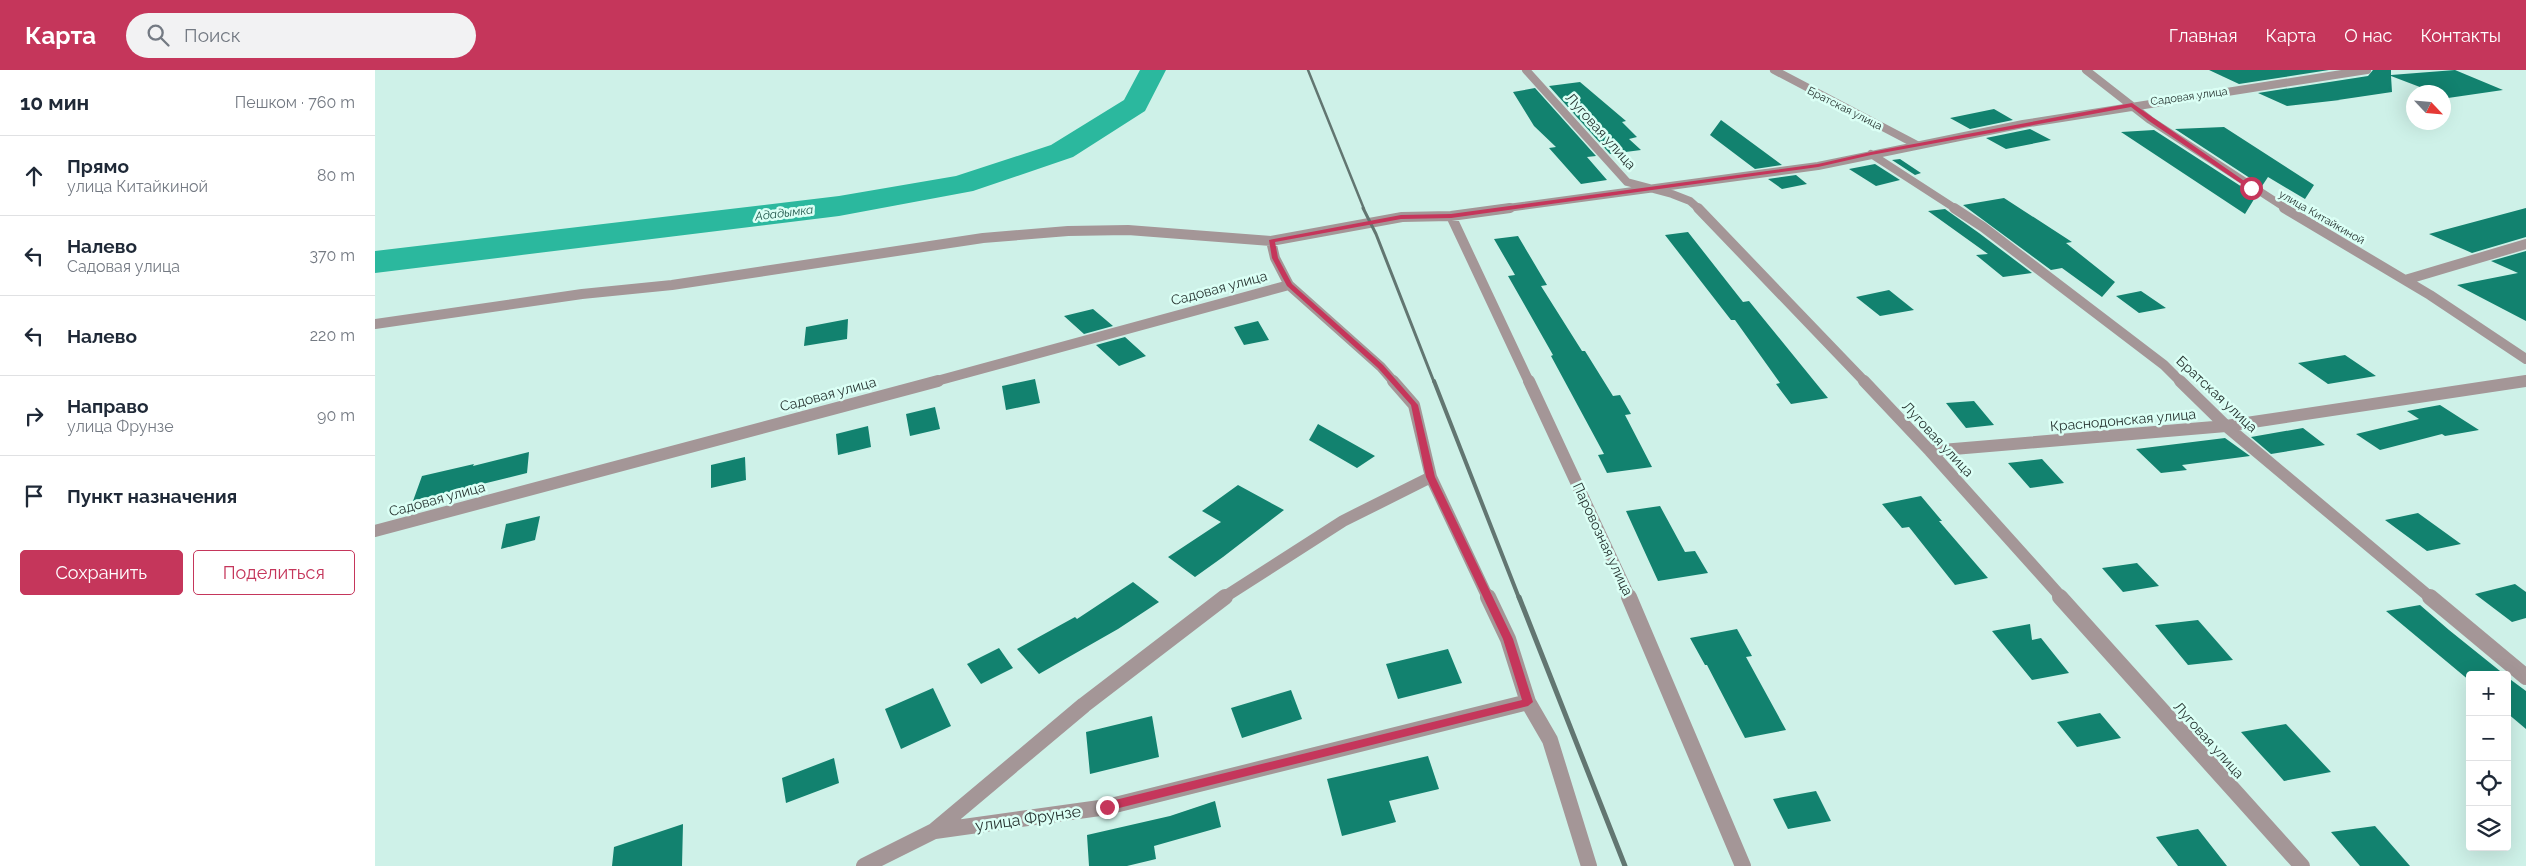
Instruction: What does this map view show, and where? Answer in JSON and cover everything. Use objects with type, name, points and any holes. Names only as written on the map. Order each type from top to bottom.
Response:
[{"type":"street","name":"Луговая улица","points":[[1526,70],[1627,182],[1672,194],[1690,201],[1930,451],[2302,866]]},
{"type":"street","name":"Братская улица","points":[[1774,70],[1917,145]]},
{"type":"street","name":"улица Китайкиной","points":[[2086,70],[2150,120],[2251,188],[2405,280],[2487,331],[2526,359]]},
{"type":"street","name":"Садовая улица","points":[[375,324],[582,294],[691,282],[983,238],[1068,231],[1128,230],[1271,241],[1401,217],[1451,216],[1818,166],[1917,145],[2132,105],[2367,70]]},
{"type":"street","name":"Братская улица","points":[[1871,154],[1983,226],[2164,365],[2226,426],[2526,677]]},
{"type":"street","name":"Паровозная улица","points":[[1451,216],[1620,575],[1743,866]]},
{"type":"street","points":[[1271,241],[1275,258],[1289,285],[1381,367],[1414,405],[1431,477],[1508,639],[1528,702],[1550,740],[1589,866]]},
{"type":"street","points":[[2405,280],[2526,244]]},
{"type":"street","name":"Садовая улица","points":[[375,531],[670,454],[1289,285]]},
{"type":"street","name":"Краснодонская улица","points":[[1930,451],[2226,426],[2526,381]]},
{"type":"street","points":[[864,866],[934,831],[1084,705],[1221,599],[1343,521],[1431,477]]},
{"type":"street","name":"улица Фрунзе","points":[[934,831],[1107,807],[1528,702]]},
{"type":"building","points":[[2209,70],[2329,70],[2239,84]]},
{"type":"building","points":[[2373,70],[2391,70],[2391,75],[2455,70],[2503,90],[2451,98],[2451,85],[2415,85],[2391,76],[2392,92],[2338,100],[2340,100],[2287,106],[2258,93],[2368,76]]},
{"type":"building","points":[[1580,82],[1626,121],[1622,122],[1637,137],[1629,139],[1641,150],[1610,154],[1549,86]]},
{"type":"building","points":[[1535,88],[1596,156],[1587,157],[1607,180],[1581,184],[1549,148],[1556,147],[1534,126],[1513,92]]},
{"type":"building","points":[[1994,109],[2013,120],[1970,129],[1950,118]]},
{"type":"building","points":[[1721,120],[1782,165],[1755,169],[1710,135]]},
{"type":"building","points":[[2224,127],[2314,185],[2305,199],[2268,177],[2262,186],[2175,129]]},
{"type":"building","points":[[2030,129],[2051,140],[2006,149],[1986,138]]},
{"type":"building","points":[[2154,130],[2256,196],[2245,214],[2121,132]]},
{"type":"building","points":[[1900,159],[1921,173],[1915,175],[1892,160]]},
{"type":"building","points":[[1875,164],[1900,180],[1876,186],[1849,169]]},
{"type":"building","points":[[1796,175],[1807,184],[1782,189],[1768,179]]},
{"type":"building","points":[[2004,198],[2072,242],[2066,243],[2115,282],[2102,297],[2062,268],[2051,270],[1963,205]]},
{"type":"building","points":[[2526,208],[2526,237],[2472,253],[2429,234]]},
{"type":"building","points":[[1945,209],[2032,273],[2003,277],[1976,255],[1988,254],[1928,211]]},
{"type":"building","points":[[1688,232],[1743,302],[1749,301],[1828,398],[1791,404],[1776,384],[1780,383],[1735,320],[1731,320],[1665,235]]},
{"type":"building","points":[[1518,236],[1547,285],[1541,286],[1582,351],[1585,351],[1613,396],[1620,395],[1631,414],[1625,415],[1652,467],[1607,473],[1598,455],[1604,454],[1551,356],[1553,355],[1508,276],[1515,275],[1494,239]]},
{"type":"building","points":[[2526,251],[2526,321],[2457,285],[2518,273],[2491,261]]},
{"type":"building","points":[[1889,290],[1914,310],[1880,316],[1856,297]]},
{"type":"building","points":[[2141,291],[2166,308],[2139,313],[2116,296]]},
{"type":"building","points":[[1093,309],[1113,326],[1084,334],[1064,316]]},
{"type":"building","points":[[848,319],[847,339],[804,346],[806,327]]},
{"type":"building","points":[[1258,321],[1269,340],[1244,345],[1234,327]]},
{"type":"building","points":[[1125,337],[1146,356],[1119,366],[1096,345]]},
{"type":"building","points":[[2345,355],[2376,376],[2328,384],[2298,363]]},
{"type":"building","points":[[1035,379],[1040,403],[1006,410],[1002,386]]},
{"type":"building","points":[[1974,401],[1994,425],[1966,428],[1946,403]]},
{"type":"building","points":[[2440,405],[2479,430],[2445,436],[2442,434],[2380,450],[2356,434],[2419,419],[2407,411]]},
{"type":"building","points":[[935,407],[940,429],[910,436],[906,414]]},
{"type":"building","points":[[1318,424],[1375,456],[1357,468],[1309,440]]},
{"type":"building","points":[[868,426],[871,447],[838,455],[836,434]]},
{"type":"building","points":[[2303,428],[2325,445],[2271,454],[2251,437]]},
{"type":"building","points":[[2225,438],[2250,456],[2182,465],[2187,470],[2161,473],[2136,449]]},
{"type":"building","points":[[529,452],[527,473],[413,501],[422,476]]},
{"type":"building","points":[[745,457],[746,480],[711,488],[711,465]]},
{"type":"building","points":[[2042,459],[2064,483],[2030,488],[2008,463]]},
{"type":"building","points":[[1238,485],[1284,510],[1195,577],[1168,557],[1221,522],[1202,511]]},
{"type":"building","points":[[1921,496],[1942,521],[1939,521],[1988,578],[1955,585],[1909,527],[1902,528],[1882,504]]},
{"type":"building","points":[[1660,506],[1685,552],[1695,551],[1708,573],[1658,581],[1626,511]]},
{"type":"building","points":[[2418,513],[2461,544],[2427,551],[2385,520]]},
{"type":"building","points":[[540,516],[535,540],[501,549],[506,524]]},
{"type":"building","points":[[2137,563],[2159,586],[2123,592],[2102,568]]},
{"type":"building","points":[[1133,582],[1159,602],[1118,629],[1039,674],[1017,649],[1075,617],[1077,619]]},
{"type":"building","points":[[2515,584],[2526,592],[2526,618],[2512,622],[2475,594]]},
{"type":"building","points":[[2420,605],[2500,671],[2466,671],[2466,678],[2386,611]]},
{"type":"building","points":[[2198,620],[2233,660],[2188,665],[2155,625]]},
{"type":"building","points":[[2030,624],[2032,640],[2041,638],[2069,673],[2032,680],[1992,631]]},
{"type":"building","points":[[1737,629],[1752,656],[1746,657],[1786,730],[1745,738],[1707,665],[1705,665],[1690,638]]},
{"type":"building","points":[[999,648],[1013,668],[981,684],[967,664]]},
{"type":"building","points":[[1448,649],[1462,683],[1398,699],[1386,664]]},
{"type":"building","points":[[2511,680],[2526,691],[2526,729],[2511,716]]},
{"type":"building","points":[[933,688],[951,726],[901,749],[885,709]]},
{"type":"building","points":[[1291,690],[1302,719],[1242,738],[1231,708]]},
{"type":"building","points":[[2100,713],[2121,738],[2077,747],[2057,722]]},
{"type":"building","points":[[1152,716],[1159,757],[1090,774],[1086,732]]},
{"type":"building","points":[[2286,724],[2331,772],[2284,781],[2241,732]]},
{"type":"building","points":[[1428,756],[1439,789],[1389,801],[1396,822],[1342,836],[1327,779]]},
{"type":"building","points":[[834,758],[839,783],[786,803],[782,778]]},
{"type":"building","points":[[1816,791],[1831,821],[1788,829],[1773,799]]},
{"type":"building","points":[[1215,801],[1221,827],[1154,846],[1156,859],[1127,866],[1089,866],[1087,835],[1170,816]]},
{"type":"building","points":[[683,824],[682,866],[612,866],[614,847]]},
{"type":"building","points":[[2375,826],[2410,866],[2360,866],[2331,832]]},
{"type":"building","points":[[2198,829],[2227,866],[2178,866],[2156,837]]},
{"type":"waterway","name":"Ададымка","points":[[375,262],[839,206],[962,184],[1062,151],[1135,105],[1153,70]]},
{"type":"railway","points":[[1308,70],[1364,209]]},
{"type":"railway","points":[[1363,208],[1376,234],[1434,382]]},
{"type":"railway","points":[[1434,381],[1519,598]]},
{"type":"railway","points":[[1519,597],[1625,866]]},
{"type":"route","points":[[1107,807],[1528,702],[1521,674],[1508,639],[1431,477],[1414,405],[1381,367],[1289,285],[1275,258],[1271,241],[1401,217],[1451,216],[1818,166],[1871,154],[2132,105],[2150,120],[2251,188]]}]
